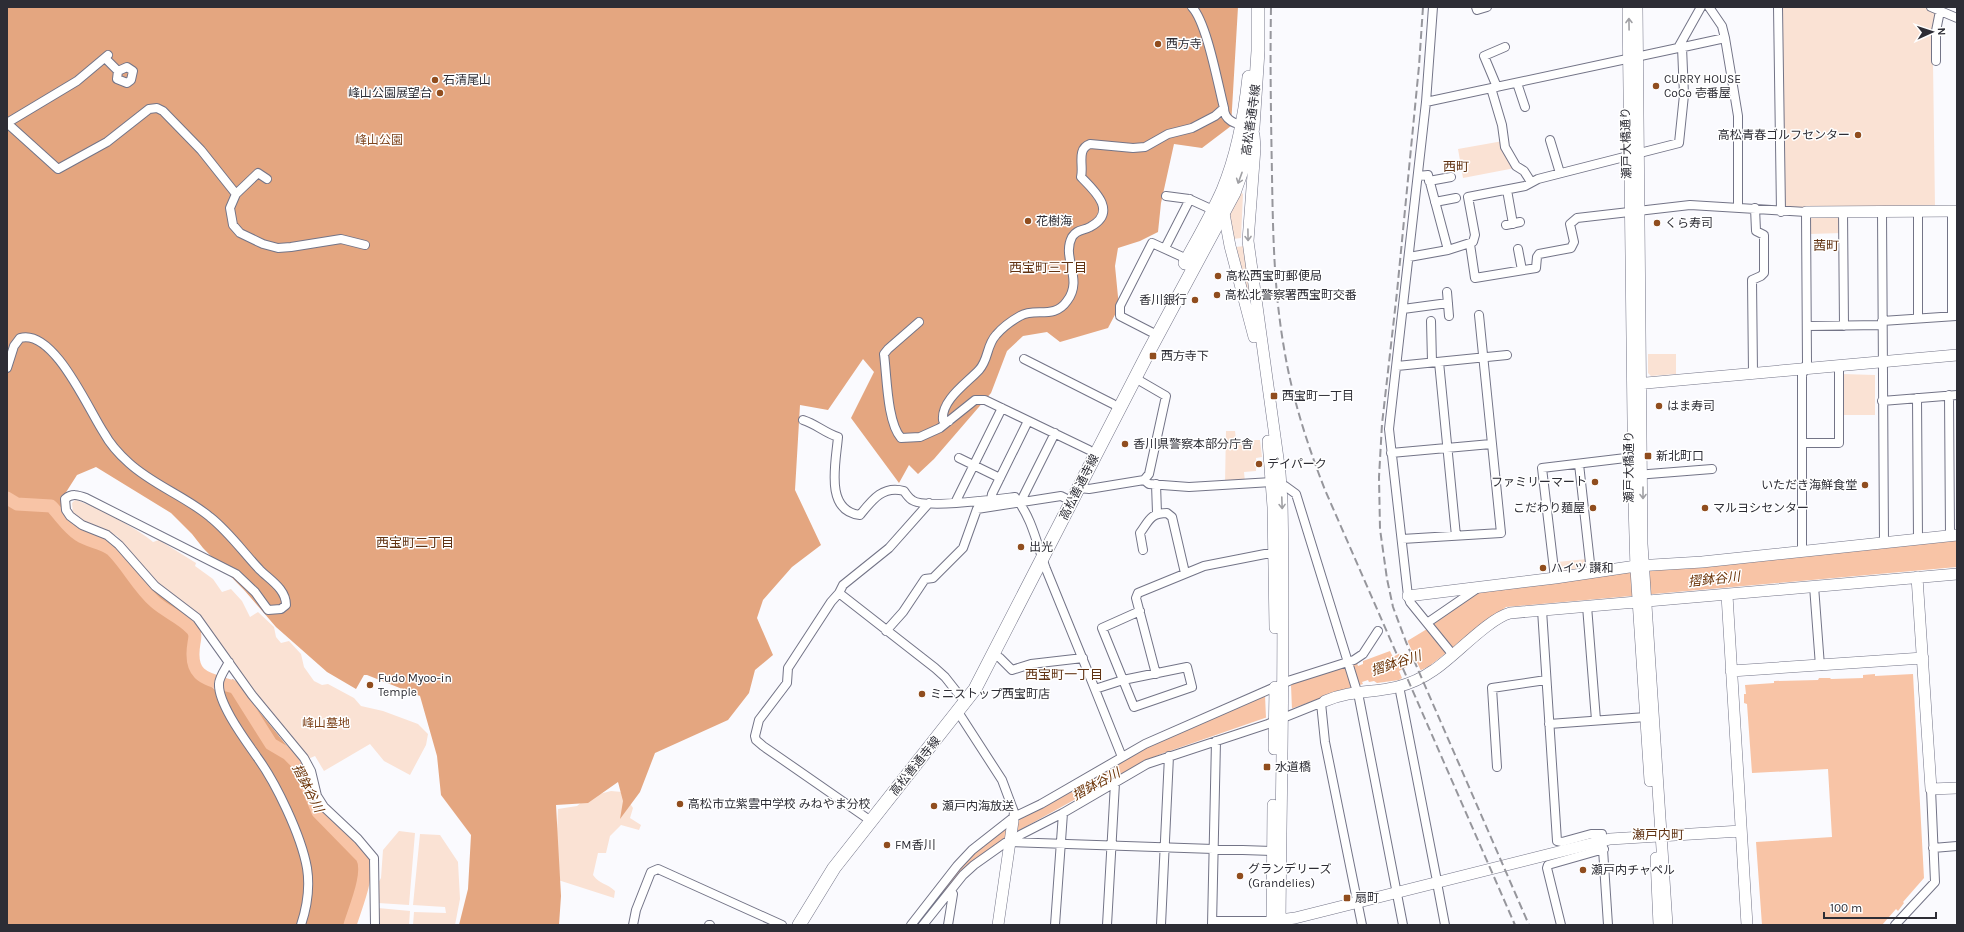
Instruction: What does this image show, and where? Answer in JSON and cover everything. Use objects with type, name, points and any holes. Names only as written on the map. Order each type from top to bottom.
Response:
[{"type":"main road","name":"高松善通寺線","points":[[791,925],[817,878],[958,712],[975,689],[994,654],[1041,554],[1065,498],[1089,450],[1113,404],[1209,237],[1223,189],[1247,126],[1250,7]]},
{"type":"main road","name":"高松善通寺線","points":[[799,925],[834,868],[868,819],[960,696],[980,665],[1079,488],[1135,378],[1187,259],[1240,177],[1258,58],[1258,7]]},
{"type":"street","points":[[1192,7],[1199,15],[1203,28],[1224,113],[1236,125],[1247,126],[1255,148],[1248,241],[1277,483],[1279,554],[1280,780],[1276,923]]},
{"type":"street","points":[[1433,7],[1426,102],[1389,428],[1408,596],[1451,653]]},
{"type":"street","points":[[1476,7],[1477,10],[1487,7]]},
{"type":"street","name":"瀬戸大橋通り","points":[[1628,7],[1634,59]]},
{"type":"street","name":"瀬戸大橋通り","points":[[1637,7],[1634,59],[1638,475],[1642,544],[1640,567],[1658,836],[1659,925]]},
{"type":"street","points":[[1409,257],[1448,250],[1470,244],[1475,239],[1468,198],[1525,186],[1531,182],[1560,173],[1679,143],[1684,95],[1680,48],[1701,7]]},
{"type":"street","points":[[1709,7],[1722,26],[1738,116],[1738,207]]},
{"type":"street","points":[[1778,7],[1781,212]]},
{"type":"street","points":[[1931,7],[1957,18]]},
{"type":"street","points":[[1936,61],[1936,31],[1940,11]]},
{"type":"street","points":[[1426,102],[1634,59],[1725,38]]},
{"type":"street","points":[[1505,47],[1484,56],[1494,88],[1505,147],[1516,166],[1524,172],[1531,182]]},
{"type":"street","points":[[118,71],[107,56],[77,81],[7,123],[58,169],[107,142],[149,109],[156,108],[163,111],[201,150],[236,194]]},
{"type":"street","points":[[1517,83],[1524,107]]},
{"type":"street","points":[[949,421],[943,420],[942,413],[951,399],[981,368],[987,359],[988,348],[996,335],[1022,315],[1046,313],[1056,310],[1067,302],[1073,290],[1075,279],[1068,248],[1072,237],[1078,230],[1088,228],[1096,223],[1103,210],[1102,202],[1098,195],[1081,177],[1082,150],[1085,146],[1090,144],[1133,148],[1145,147],[1168,134],[1192,128],[1215,116],[1224,108]]},
{"type":"street","points":[[1550,140],[1560,173]]},
{"type":"street","points":[[267,179],[258,173],[236,194],[230,208],[233,225],[240,233],[263,244],[278,248],[341,239],[365,245]]},
{"type":"street","points":[[1418,176],[1428,175],[1448,250]]},
{"type":"street","points":[[1429,181],[1451,176]]},
{"type":"street","points":[[1506,190],[1513,224]]},
{"type":"street","points":[[1166,196],[1190,199],[1218,210],[1230,246],[1251,322],[1269,448],[1277,483]]},
{"type":"street","points":[[1435,202],[1456,198]]},
{"type":"street","points":[[1165,248],[1190,199]]},
{"type":"street","points":[[1470,244],[1475,278],[1536,268],[1537,257],[1539,254],[1570,248],[1574,242],[1570,224],[1577,218],[1690,205],[1756,208],[1781,212],[1954,211],[1954,316],[1918,318],[1844,326],[1807,326]]},
{"type":"street","points":[[1753,373],[1752,280],[1764,273],[1764,235],[1756,231],[1756,208]]},
{"type":"street","points":[[1843,211],[1844,326]]},
{"type":"street","points":[[1882,211],[1884,543]]},
{"type":"street","points":[[1918,211],[1918,318]]},
{"type":"street","points":[[1802,551],[1802,374],[1807,363],[1806,212]]},
{"type":"street","points":[[1209,237],[1220,238],[1230,246]]},
{"type":"street","points":[[1154,334],[1120,316],[1119,309],[1151,245],[1156,243],[1187,259]]},
{"type":"street","points":[[1518,249],[1522,270]]},
{"type":"street","points":[[1447,292],[1449,316]]},
{"type":"street","points":[[1403,309],[1448,304]]},
{"type":"street","points":[[1402,539],[1501,533],[1479,315]]},
{"type":"street","points":[[1431,321],[1447,448],[1456,536]]},
{"type":"street","points":[[919,322],[884,354],[892,421],[896,432],[901,438],[920,437],[940,428],[975,400],[985,400],[1089,450]]},
{"type":"street","points":[[7,368],[14,346],[20,338],[32,337],[43,344],[69,372],[104,434],[129,463],[210,517],[226,531],[252,562],[282,591],[286,598],[286,605],[281,610],[268,610],[255,592],[236,574],[86,498],[76,495],[69,496],[65,499],[66,510],[70,516],[82,525],[107,535],[119,545],[155,586],[197,618],[252,695],[304,758],[311,771],[317,796],[324,807],[374,858],[375,925]]},
{"type":"street","points":[[1397,366],[1507,355]]},
{"type":"street","points":[[1637,384],[1957,355]]},
{"type":"street","points":[[1024,359],[1113,404]]},
{"type":"street","points":[[1802,443],[1839,443],[1839,365]]},
{"type":"street","points":[[1079,488],[1089,489],[1144,480],[1149,474],[1166,396],[1135,378]]},
{"type":"street","name":"瀬戸大橋通り","points":[[1637,384],[1634,457],[1638,475]]},
{"type":"street","points":[[1408,596],[1592,572],[1702,562],[1954,535],[1953,395],[1882,401]]},
{"type":"street","points":[[1917,398],[1918,539]]},
{"type":"street","points":[[955,502],[1002,408]]},
{"type":"street","points":[[803,420],[813,424],[827,433],[838,437],[835,488],[843,507],[849,512],[860,514],[875,497],[890,490],[904,491],[912,501],[929,503],[968,503],[1015,497],[1020,503],[1030,522],[1041,554],[1122,756]]},
{"type":"street","points":[[991,499],[1028,421]]},
{"type":"street","points":[[1020,503],[1054,434]]},
{"type":"street","points":[[1391,453],[1491,444]]},
{"type":"street","points":[[1555,578],[1542,468],[1634,457]]},
{"type":"street","points":[[959,458],[1000,478]]},
{"type":"street","points":[[1579,464],[1592,572]]},
{"type":"street","points":[[1638,475],[1712,469]]},
{"type":"street","points":[[1144,480],[1149,484],[1189,487],[1277,483],[1296,494],[1357,689],[1403,925]]},
{"type":"street","points":[[1143,550],[1140,533],[1157,513],[1156,484]]},
{"type":"street","points":[[886,631],[903,612],[925,580],[933,578],[964,548],[977,509],[1061,496],[1065,498]]},
{"type":"street","points":[[868,819],[763,746],[756,740],[755,736],[759,720],[787,683],[788,668],[831,602],[844,585],[889,548],[929,503]]},
{"type":"street","points":[[1157,513],[1167,513],[1172,517],[1185,573]]},
{"type":"street","points":[[1156,674],[1136,598],[1138,594],[1204,566],[1265,554],[1279,554]]},
{"type":"street","points":[[923,925],[974,865],[1010,839],[1063,813],[1147,764],[1216,741],[1357,689],[1399,686],[1430,672],[1451,653],[1504,615],[1643,600],[1726,595],[1957,574]]},
{"type":"street","points":[[1895,925],[1935,882],[1931,789],[1917,577]]},
{"type":"street","points":[[1428,624],[1480,586]]},
{"type":"street","points":[[1814,586],[1820,666]]},
{"type":"street","points":[[839,593],[940,672],[960,696]]},
{"type":"street","points":[[1726,595],[1747,925]]},
{"type":"street","name":"瀬戸大橋通り","points":[[1643,600],[1646,717],[1667,925]]},
{"type":"street","points":[[1587,606],[1596,720]]},
{"type":"street","points":[[1542,610],[1557,840],[1562,842],[1602,834],[1608,925]]},
{"type":"street","points":[[1095,689],[1123,680],[1187,667],[1192,686],[1134,707],[1123,680],[1102,628],[1140,611]]},
{"type":"street","points":[[911,925],[956,866],[972,850],[1014,819],[1145,744],[1279,688],[1349,663],[1363,654],[1378,631]]},
{"type":"street","points":[[994,654],[1012,670],[1031,664],[1083,658]]},
{"type":"street","points":[[1731,672],[1923,658]]},
{"type":"street","points":[[229,662],[219,683],[221,695],[238,731],[273,784],[303,850],[307,869],[308,885],[307,903],[301,925]]},
{"type":"street","points":[[1497,767],[1492,688],[1546,680]]},
{"type":"street","points":[[1399,686],[1436,876]]},
{"type":"street","points":[[1323,702],[1324,742],[1362,925]]},
{"type":"street","points":[[958,712],[1002,780],[1014,812],[998,925]]},
{"type":"street","points":[[1276,923],[1272,908],[1272,851],[1279,717]]},
{"type":"street","points":[[1549,724],[1646,717]]},
{"type":"street","points":[[1216,741],[1212,923],[1276,923],[1397,892],[1603,845],[1658,836],[1741,831]]},
{"type":"street","points":[[1161,925],[1169,756]]},
{"type":"street","points":[[1107,925],[1115,782]]},
{"type":"street","points":[[1931,789],[1957,788]]},
{"type":"street","points":[[1055,925],[1062,844],[1063,813]]},
{"type":"street","points":[[1010,839],[1062,844],[1272,851]]},
{"type":"street","points":[[1560,925],[1547,868],[1548,865],[1603,845]]},
{"type":"street","points":[[1933,848],[1957,846]]},
{"type":"street","points":[[633,925],[636,910],[651,872],[658,869],[782,925]]},
{"type":"street","points":[[1438,888],[1445,925]]},
{"type":"street","points":[[948,925],[953,894],[951,891]]},
{"type":"green space","name":"峰山公園","points":[[7,7],[1238,7],[1231,126],[1202,148],[1174,144],[1161,203],[1158,232],[1140,241],[1118,248],[1115,266],[1119,307],[1108,328],[1060,342],[1047,332],[1023,336],[1007,351],[991,393],[934,459],[918,474],[909,465],[899,483],[851,418],[874,372],[863,359],[828,410],[800,405],[795,490],[821,545],[792,567],[763,600],[757,618],[773,655],[755,670],[749,693],[728,720],[655,753],[640,792],[620,819],[623,801],[618,782],[588,803],[556,805],[561,896],[559,925],[459,925],[468,889],[471,835],[441,795],[437,756],[420,696],[367,675],[364,675],[356,689],[327,672],[276,627],[245,591],[171,513],[96,467],[77,475],[63,497],[77,524],[113,544],[149,585],[181,610],[202,631],[195,645],[194,668],[216,691],[233,679],[304,767],[311,793],[319,812],[356,845],[367,860],[369,869],[353,925],[7,925]]},
{"type":"green space","name":"高松青春ゴルフセンター","points":[[1782,7],[1924,7],[1936,13],[1933,62],[1935,207],[1783,208]]},
{"type":"green space","points":[[1503,141],[1515,168],[1463,178],[1458,149]]},
{"type":"green space","points":[[1239,191],[1243,194],[1241,238],[1233,239],[1228,213]]},
{"type":"green space","points":[[1838,215],[1841,219],[1842,233],[1810,234],[1809,220],[1813,216]]},
{"type":"green space","points":[[1244,246],[1251,296],[1249,296],[1236,247]]},
{"type":"green space","points":[[1648,354],[1676,354],[1676,374],[1651,376],[1648,373]]},
{"type":"green space","points":[[1842,374],[1875,375],[1875,415],[1842,415]]},
{"type":"green space","points":[[1226,431],[1235,431],[1236,440],[1260,440],[1262,457],[1256,458],[1256,471],[1244,472],[1245,482],[1225,483]]},
{"type":"green space","name":"峰山墓地","points":[[75,500],[83,502],[116,518],[153,542],[159,540],[196,563],[195,566],[213,579],[222,592],[231,589],[242,601],[250,617],[258,612],[274,627],[276,637],[281,643],[289,641],[301,654],[304,667],[314,681],[322,685],[328,684],[354,698],[361,706],[383,711],[418,724],[428,734],[426,745],[410,775],[384,761],[370,744],[324,771],[315,756],[308,759],[247,683],[205,621],[190,607],[168,595],[117,536],[81,521],[73,513],[72,503]]},
{"type":"green space","points":[[1587,559],[1588,565],[1584,569],[1562,572],[1558,569],[1557,562]]},
{"type":"green space","points":[[611,791],[622,792],[633,808],[630,818],[641,825],[639,830],[621,825],[610,836],[606,853],[598,853],[593,875],[598,881],[615,891],[614,898],[555,879],[558,809],[577,806],[588,797]]},
{"type":"green space","points":[[399,831],[415,833],[409,905],[378,903],[378,883],[381,878],[383,850]]},
{"type":"green space","points":[[420,834],[440,835],[458,862],[460,899],[455,925],[413,925],[414,912],[446,913],[445,907],[413,905]]},
{"type":"green space","points":[[378,908],[410,911],[409,925],[379,925]]},
{"type":"water","points":[[1957,539],[1957,567],[1506,607],[1428,667],[1412,674],[1408,666],[1399,671],[1402,678],[1399,680],[1377,683],[1374,681],[1369,682],[1368,680],[1362,682],[1363,684],[1325,695],[1325,697],[1161,754],[1141,763],[1005,838],[973,862],[921,925],[913,925],[934,897],[979,847],[1007,824],[1149,746],[1316,674],[1357,663],[1358,666],[1363,664],[1363,661],[1390,651],[1393,657],[1402,652],[1399,646],[1427,629],[1480,590],[1626,572]]},
{"type":"water","points":[[1875,674],[1875,676],[1913,674],[1924,878],[1903,902],[1904,903],[1898,911],[1896,909],[1882,925],[1762,925],[1756,842],[1832,837],[1828,769],[1752,773],[1747,704],[1744,703],[1744,694],[1746,694],[1745,685],[1774,683],[1774,681],[1818,680],[1819,678],[1863,678],[1863,675]]},
{"type":"pier","points":[[1407,640],[1421,671],[1412,675],[1408,667],[1406,668],[1399,653],[1401,651],[1398,645]]},
{"type":"pier","points":[[1291,685],[1292,710],[1266,718],[1265,695]]},
{"type":"waterway","name":"摺鉢谷川","points":[[7,498],[17,504],[51,506],[79,535],[104,545],[112,550],[138,583],[159,606],[183,621],[192,629],[195,636],[193,655],[194,664],[197,670],[208,679],[234,687],[237,690],[271,744],[288,754],[298,764],[318,812],[362,857],[365,872],[350,925]]},
{"type":"railway","points":[[1271,7],[1271,113],[1275,262],[1281,327],[1287,366],[1296,402],[1306,438],[1325,490],[1515,925]]},
{"type":"railway","points":[[1423,7],[1419,66],[1397,292],[1382,424],[1379,477],[1380,529],[1387,579],[1393,607],[1406,642],[1529,925]]},
{"type":"place","name":"西方寺","points":[[1158,44]]},
{"type":"place","name":"石清尾山","points":[[435,80]]},
{"type":"place","name":"CURRY HOUSE CoCo 壱番屋","points":[[1656,86]]},
{"type":"place","name":"峰山公園展望台","points":[[440,93]]},
{"type":"place","name":"高松青春ゴルフセンター","points":[[1858,135]]},
{"type":"place","name":"花樹海","points":[[1028,221]]},
{"type":"place","name":"くら寿司","points":[[1657,223]]},
{"type":"place","name":"高松西宝町郵便局","points":[[1218,276]]},
{"type":"place","name":"高松北警察署西宝町交番","points":[[1217,295]]},
{"type":"place","name":"香川銀行","points":[[1195,300]]},
{"type":"place","name":"西方寺下","points":[[1153,356]]},
{"type":"place","name":"西宝町一丁目","points":[[1274,396]]},
{"type":"place","name":"はま寿司","points":[[1659,406]]},
{"type":"place","name":"香川県警察本部分庁舎","points":[[1125,444]]},
{"type":"place","name":"新北町口","points":[[1648,456]]},
{"type":"place","name":"デイパーク","points":[[1259,464]]},
{"type":"place","name":"ファミリーマート","points":[[1595,482]]},
{"type":"place","name":"いただき海鮮食堂","points":[[1865,485]]},
{"type":"place","name":"こだわり麺屋","points":[[1593,508]]},
{"type":"place","name":"マルヨシセンター","points":[[1705,508]]},
{"type":"place","name":"出光","points":[[1021,547]]},
{"type":"place","name":"ハイツ 讃和","points":[[1543,568]]},
{"type":"place","name":"Fudo Myoo-in Temple","points":[[370,685]]},
{"type":"place","name":"ミニストップ西宝町店","points":[[922,694]]},
{"type":"place","name":"水道橋","points":[[1267,767]]},
{"type":"place","name":"高松市立紫雲中学校 みねやま分校","points":[[680,804]]},
{"type":"place","name":"瀬戸内海放送","points":[[934,806]]},
{"type":"place","name":"FM香川","points":[[887,845]]},
{"type":"place","name":"瀬戸内チャペル","points":[[1583,870]]},
{"type":"place","name":"グランデリーズ (Grandelies)","points":[[1240,876]]},
{"type":"place","name":"扇町","points":[[1347,898]]},
{"type":"district","name":"西町","points":[[1456,166]]},
{"type":"district","name":"茜町","points":[[1826,245]]},
{"type":"district","name":"西宝町三丁目","points":[[1048,267]]},
{"type":"district","name":"西宝町二丁目","points":[[415,542]]},
{"type":"district","name":"西宝町一丁目","points":[[1064,674]]},
{"type":"district","name":"瀬戸内町","points":[[1658,834]]}]
